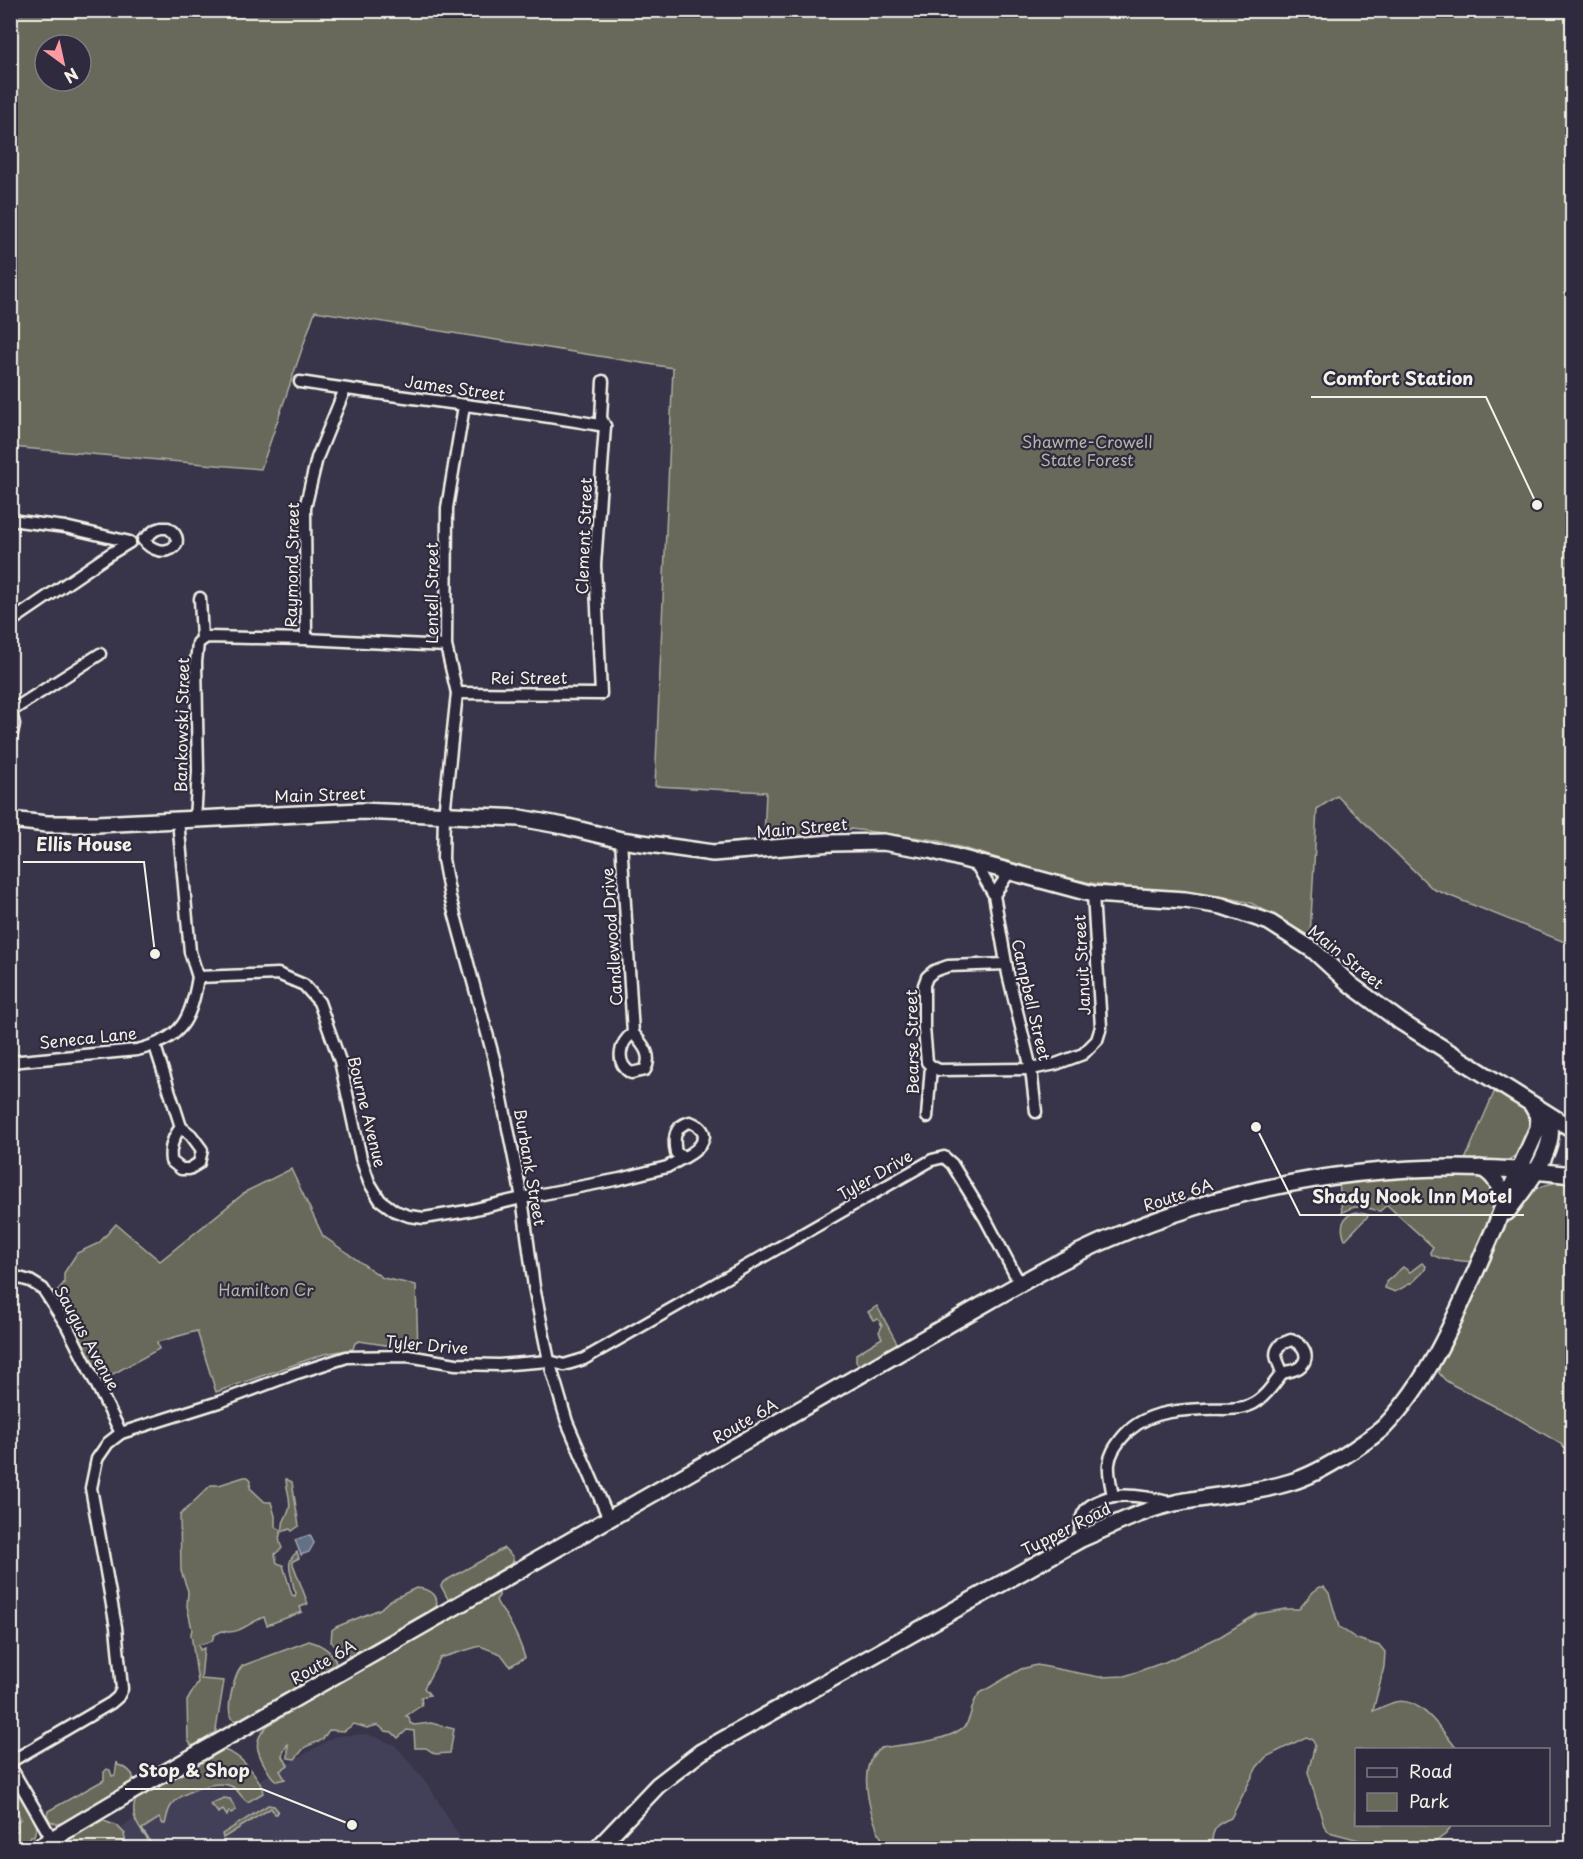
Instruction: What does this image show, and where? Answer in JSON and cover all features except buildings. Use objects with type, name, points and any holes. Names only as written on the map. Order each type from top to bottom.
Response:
[{"type":"main road","name":"Main Street","points":[[10,820],[77,824],[361,811],[520,818],[621,840],[713,853],[871,842],[906,845],[1094,894],[1185,900],[1222,906],[1269,922],[1313,950],[1351,985],[1401,1022],[1572,1129]]},
{"type":"main road","points":[[1519,1170],[1539,1125],[1537,1107]]},
{"type":"main road","points":[[1537,1107],[1548,1118],[1551,1130],[1545,1154],[1537,1171]]},
{"type":"main road","name":"Route 6A","points":[[37,1848],[1020,1284],[1109,1239],[1176,1213],[1296,1181],[1363,1172],[1422,1168],[1480,1168],[1572,1175]]},
{"type":"main road","points":[[1480,1168],[1488,1172],[1495,1180],[1500,1190],[1503,1206]]},
{"type":"main road","name":"Tupper Road","points":[[598,1848],[658,1785],[701,1752],[1081,1539],[1137,1514],[1174,1504],[1263,1490],[1293,1482],[1333,1464],[1383,1428],[1405,1404],[1427,1373],[1496,1226],[1519,1170]]},
{"type":"main road","name":"Tupper Road","points":[[1496,1226],[1537,1171]]},
{"type":"street","name":"Clement Street","points":[[601,694],[596,565],[605,426],[601,418],[603,381]]},
{"type":"street","name":"James Street","points":[[300,382],[464,406],[530,412],[605,426]]},
{"type":"street","name":"Raymond Street","points":[[306,639],[304,508],[317,458],[345,389]]},
{"type":"street","name":"Lentell Street","points":[[444,815],[457,693],[446,646],[447,508],[464,406]]},
{"type":"street","points":[[10,520],[65,527],[130,542]]},
{"type":"street","points":[[10,622],[110,554],[130,542],[142,540]]},
{"type":"street","name":"Bankowski Street","points":[[195,819],[198,771],[196,662],[198,643],[202,640],[200,598]]},
{"type":"street","points":[[202,640],[207,637],[306,639],[446,646]]},
{"type":"street","points":[[10,743],[14,724],[11,710],[100,654]]},
{"type":"street","name":"Rei Street","points":[[457,693],[601,694]]},
{"type":"street","name":"Burbank Street","points":[[444,815],[443,860],[450,897],[494,1059],[522,1198],[534,1287],[549,1362],[567,1422],[609,1519]]},
{"type":"street","points":[[178,820],[190,952],[198,976]]},
{"type":"street","name":"Candlewood Drive","points":[[621,840],[633,1033]]},
{"type":"street","name":"Campbell Street","points":[[975,862],[993,895],[1006,964],[1031,1069],[1036,1112]]},
{"type":"street","points":[[993,895],[1010,871]]},
{"type":"street","name":"Januit Street","points":[[931,1066],[939,1070],[1031,1069],[1056,1064],[1083,1054],[1096,1040],[1101,1027],[1094,894]]},
{"type":"street","name":"Bearse Street","points":[[927,1117],[931,1066],[927,1062],[924,1028],[924,985],[927,977],[934,971],[948,966],[1006,964]]},
{"type":"street","name":"Bourne Avenue","points":[[198,976],[278,974],[304,985],[320,1002],[340,1061],[361,1158],[369,1182],[380,1200],[409,1216],[424,1218],[468,1211],[620,1179],[667,1167],[685,1157]]},
{"type":"street","name":"Seneca Lane","points":[[10,1062],[137,1050],[155,1046],[172,1036],[185,1022],[194,1002],[198,976]]},
{"type":"street","points":[[155,1046],[181,1127]]},
{"type":"street","name":"Tyler Drive","points":[[10,1764],[111,1703],[122,1689],[116,1627],[91,1488],[97,1459],[108,1443],[120,1433],[222,1401],[347,1357],[408,1356],[456,1364],[499,1365],[549,1362],[564,1365],[584,1359],[932,1160],[944,1157],[952,1164],[985,1218],[1020,1284]]},
{"type":"street","name":"Saugus Avenue","points":[[10,1279],[16,1277],[30,1281],[44,1289],[67,1326],[120,1433]]},
{"type":"street","points":[[1113,1496],[1109,1465],[1111,1457],[1114,1448],[1136,1424],[1148,1417],[1171,1412],[1242,1408],[1251,1405],[1282,1373]]},
{"type":"street","points":[[1081,1539],[1079,1526],[1082,1515],[1098,1500],[1131,1494],[1174,1504]]},
{"type":"street","points":[[10,1764],[52,1839]]},
{"type":"shaded area","points":[[1572,1653],[1572,1769],[1564,1732],[1564,1709],[1568,1663]]},
{"type":"shaded area","points":[[367,1734],[395,1745],[429,1786],[466,1848],[87,1848],[199,1780],[223,1779],[244,1789],[336,1736]]},
{"type":"green space","name":"Shawme-Crowell State Forest","points":[[10,11],[1572,11],[1572,945],[1433,889],[1337,796],[1317,809],[1310,937],[1251,903],[1220,896],[1091,883],[1048,873],[936,840],[851,829],[764,839],[766,792],[655,786],[673,368],[315,311],[261,469],[11,447]]},
{"type":"green space","points":[[1496,1088],[1531,1111],[1534,1121],[1516,1155],[1510,1159],[1493,1162],[1464,1162]]},
{"type":"green space","name":"Hamilton Cr","points":[[291,1169],[323,1236],[383,1278],[416,1285],[418,1350],[359,1341],[355,1343],[353,1349],[324,1354],[216,1392],[197,1331],[157,1342],[159,1349],[102,1380],[55,1293],[64,1283],[64,1273],[77,1253],[99,1243],[116,1224],[160,1261],[247,1191]]},
{"type":"green space","points":[[1458,1174],[1478,1176],[1484,1179],[1493,1188],[1497,1207],[1473,1262],[1442,1259],[1432,1255],[1430,1252],[1433,1247],[1387,1205],[1380,1211],[1356,1207],[1342,1213],[1339,1182],[1378,1177]]},
{"type":"green space","points":[[1564,1181],[1572,1182],[1572,1458],[1561,1444],[1512,1415],[1453,1385],[1439,1373],[1439,1367],[1504,1223],[1525,1197],[1536,1189]]},
{"type":"green space","points":[[1355,1212],[1369,1215],[1345,1240],[1342,1231],[1344,1220]]},
{"type":"green space","points":[[1422,1263],[1426,1266],[1425,1270],[1413,1282],[1395,1292],[1385,1288],[1386,1282],[1403,1267],[1410,1272]]},
{"type":"green space","points":[[877,1306],[898,1345],[862,1368],[856,1362],[856,1354],[882,1338],[879,1332],[882,1326],[878,1319],[873,1320],[868,1312]]},
{"type":"green space","points":[[244,1477],[251,1480],[250,1488],[265,1502],[271,1502],[275,1526],[281,1530],[290,1506],[286,1479],[292,1482],[299,1526],[292,1531],[290,1529],[281,1532],[279,1540],[282,1548],[275,1554],[277,1563],[283,1565],[292,1595],[295,1596],[290,1564],[297,1552],[299,1558],[293,1561],[293,1564],[308,1604],[300,1607],[302,1612],[267,1625],[264,1617],[233,1632],[222,1631],[214,1635],[212,1641],[198,1645],[200,1650],[204,1648],[201,1679],[224,1681],[215,1736],[197,1746],[191,1745],[188,1740],[187,1701],[198,1682],[187,1606],[188,1591],[181,1571],[180,1515],[211,1485],[219,1485]]},
{"type":"green space","points":[[504,1548],[513,1557],[513,1565],[453,1600],[448,1599],[441,1586],[443,1582]]},
{"type":"green space","points":[[1324,1587],[1329,1593],[1339,1627],[1357,1639],[1380,1646],[1385,1652],[1384,1667],[1373,1711],[1395,1702],[1414,1704],[1438,1725],[1456,1748],[1355,1748],[1355,1826],[1451,1826],[1446,1834],[1427,1848],[1364,1848],[1363,1841],[1329,1832],[1324,1826],[1308,1772],[1315,1745],[1312,1739],[1306,1737],[1266,1757],[1257,1767],[1231,1818],[1215,1829],[1212,1848],[887,1848],[881,1838],[871,1811],[867,1781],[868,1768],[873,1757],[881,1748],[940,1738],[961,1729],[967,1723],[975,1700],[980,1693],[1021,1669],[1037,1665],[1099,1677],[1125,1676],[1192,1650],[1221,1636],[1257,1614],[1299,1609],[1313,1592]]},
{"type":"green space","points":[[416,1588],[434,1594],[437,1602],[434,1613],[352,1658],[331,1642],[332,1630],[336,1627],[380,1609],[389,1601]]},
{"type":"green space","points":[[499,1592],[496,1600],[514,1630],[525,1658],[510,1666],[501,1654],[480,1646],[440,1658],[424,1688],[430,1695],[421,1697],[422,1705],[406,1716],[414,1725],[431,1723],[454,1729],[450,1753],[435,1754],[426,1748],[415,1748],[414,1731],[407,1730],[398,1738],[378,1725],[367,1728],[354,1724],[344,1731],[329,1730],[322,1740],[305,1747],[295,1759],[288,1758],[288,1743],[282,1755],[288,1765],[280,1771],[285,1779],[277,1781],[272,1777],[257,1746],[267,1726],[347,1677]]},
{"type":"green space","points":[[309,1641],[324,1647],[332,1655],[335,1659],[335,1669],[248,1718],[237,1722],[231,1718],[229,1706],[232,1691],[236,1676],[242,1666]]},
{"type":"green space","points":[[220,1750],[234,1754],[241,1759],[253,1772],[263,1793],[248,1802],[231,1786],[216,1784],[199,1788],[182,1796],[171,1806],[165,1824],[159,1818],[142,1829],[154,1848],[141,1831],[135,1818],[134,1804],[137,1797]]},
{"type":"green space","points":[[117,1762],[131,1773],[133,1782],[66,1822],[57,1824],[50,1821],[48,1811],[104,1780],[104,1772],[107,1769],[110,1770],[112,1776],[115,1775]]},
{"type":"green space","points":[[10,1776],[37,1825],[34,1836],[22,1845],[11,1848],[11,1834],[18,1830],[15,1823],[21,1819],[11,1800]]},
{"type":"green space","points":[[224,1798],[230,1799],[236,1810],[231,1813],[229,1811],[227,1816],[223,1810],[218,1813],[210,1804]]},
{"type":"green space","points":[[268,1805],[274,1806],[278,1811],[277,1814],[271,1808],[223,1838],[222,1834]]},
{"type":"green space","points":[[104,1821],[117,1826],[125,1834],[126,1842],[122,1848],[56,1848],[97,1823]]},
{"type":"water","points":[[310,1535],[314,1543],[309,1552],[301,1555],[295,1540]]},
{"type":"place","name":"Comfort Station","points":[[1537,505]]},
{"type":"place","name":"Ellis House","points":[[155,954]]},
{"type":"place","name":"Shady Nook Inn Motel","points":[[1256,1127]]},
{"type":"place","name":"Stop & Shop","points":[[352,1825]]}]
